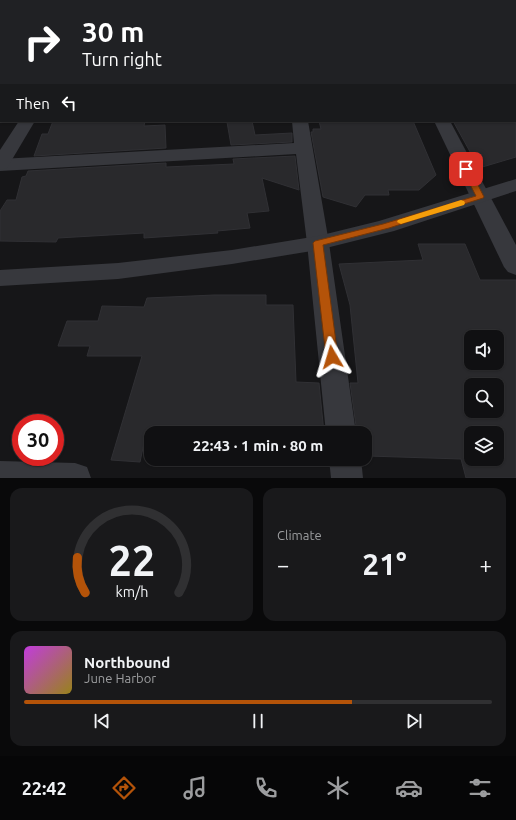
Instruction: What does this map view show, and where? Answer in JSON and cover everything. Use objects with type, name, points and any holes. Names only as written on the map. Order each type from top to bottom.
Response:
[{"type":"street","points":[[0,164],[25,122]]},
{"type":"street","points":[[300,122],[318,243],[340,426]]},
{"type":"street","points":[[442,122],[516,267]]},
{"type":"street","points":[[0,164],[304,148]]},
{"type":"street","points":[[0,278],[118,271],[232,257],[318,243],[386,226],[516,185]]},
{"type":"street","points":[[346,466],[347,478]]},
{"type":"street","points":[[0,476],[76,478]]},
{"type":"building","points":[[53,122],[145,122],[144,126],[165,125],[166,148],[34,156],[42,134],[48,134]]},
{"type":"building","points":[[227,122],[252,122],[255,135],[292,133],[292,142],[231,145]]},
{"type":"building","points":[[319,122],[413,122],[436,175],[419,190],[388,190],[389,195],[365,195],[356,207],[323,197],[311,132],[313,132],[313,129],[321,129]]},
{"type":"building","points":[[454,122],[516,122],[516,157],[479,168]]},
{"type":"building","points":[[295,156],[299,190],[262,178],[269,211],[247,213],[250,228],[217,231],[218,233],[144,238],[144,233],[58,238],[56,242],[0,241],[0,211],[7,200],[16,200],[22,177],[26,176],[28,171],[166,163],[166,167],[234,164],[233,159]]},
{"type":"building","points":[[418,244],[465,244],[480,280],[516,280],[516,478],[466,478],[461,459],[372,456],[372,426],[356,426],[350,383],[358,383],[350,305],[339,264],[423,260]]},
{"type":"building","points":[[214,295],[266,295],[266,305],[293,305],[296,382],[319,383],[323,426],[144,426],[144,443],[140,462],[111,460],[142,356],[87,356],[90,346],[58,346],[67,321],[98,321],[102,306],[144,307],[147,298]]},
{"type":"slow traffic","points":[[401,222],[461,203]]},
{"type":"route","points":[[332,357],[318,243],[386,226],[480,197],[466,169]]}]
